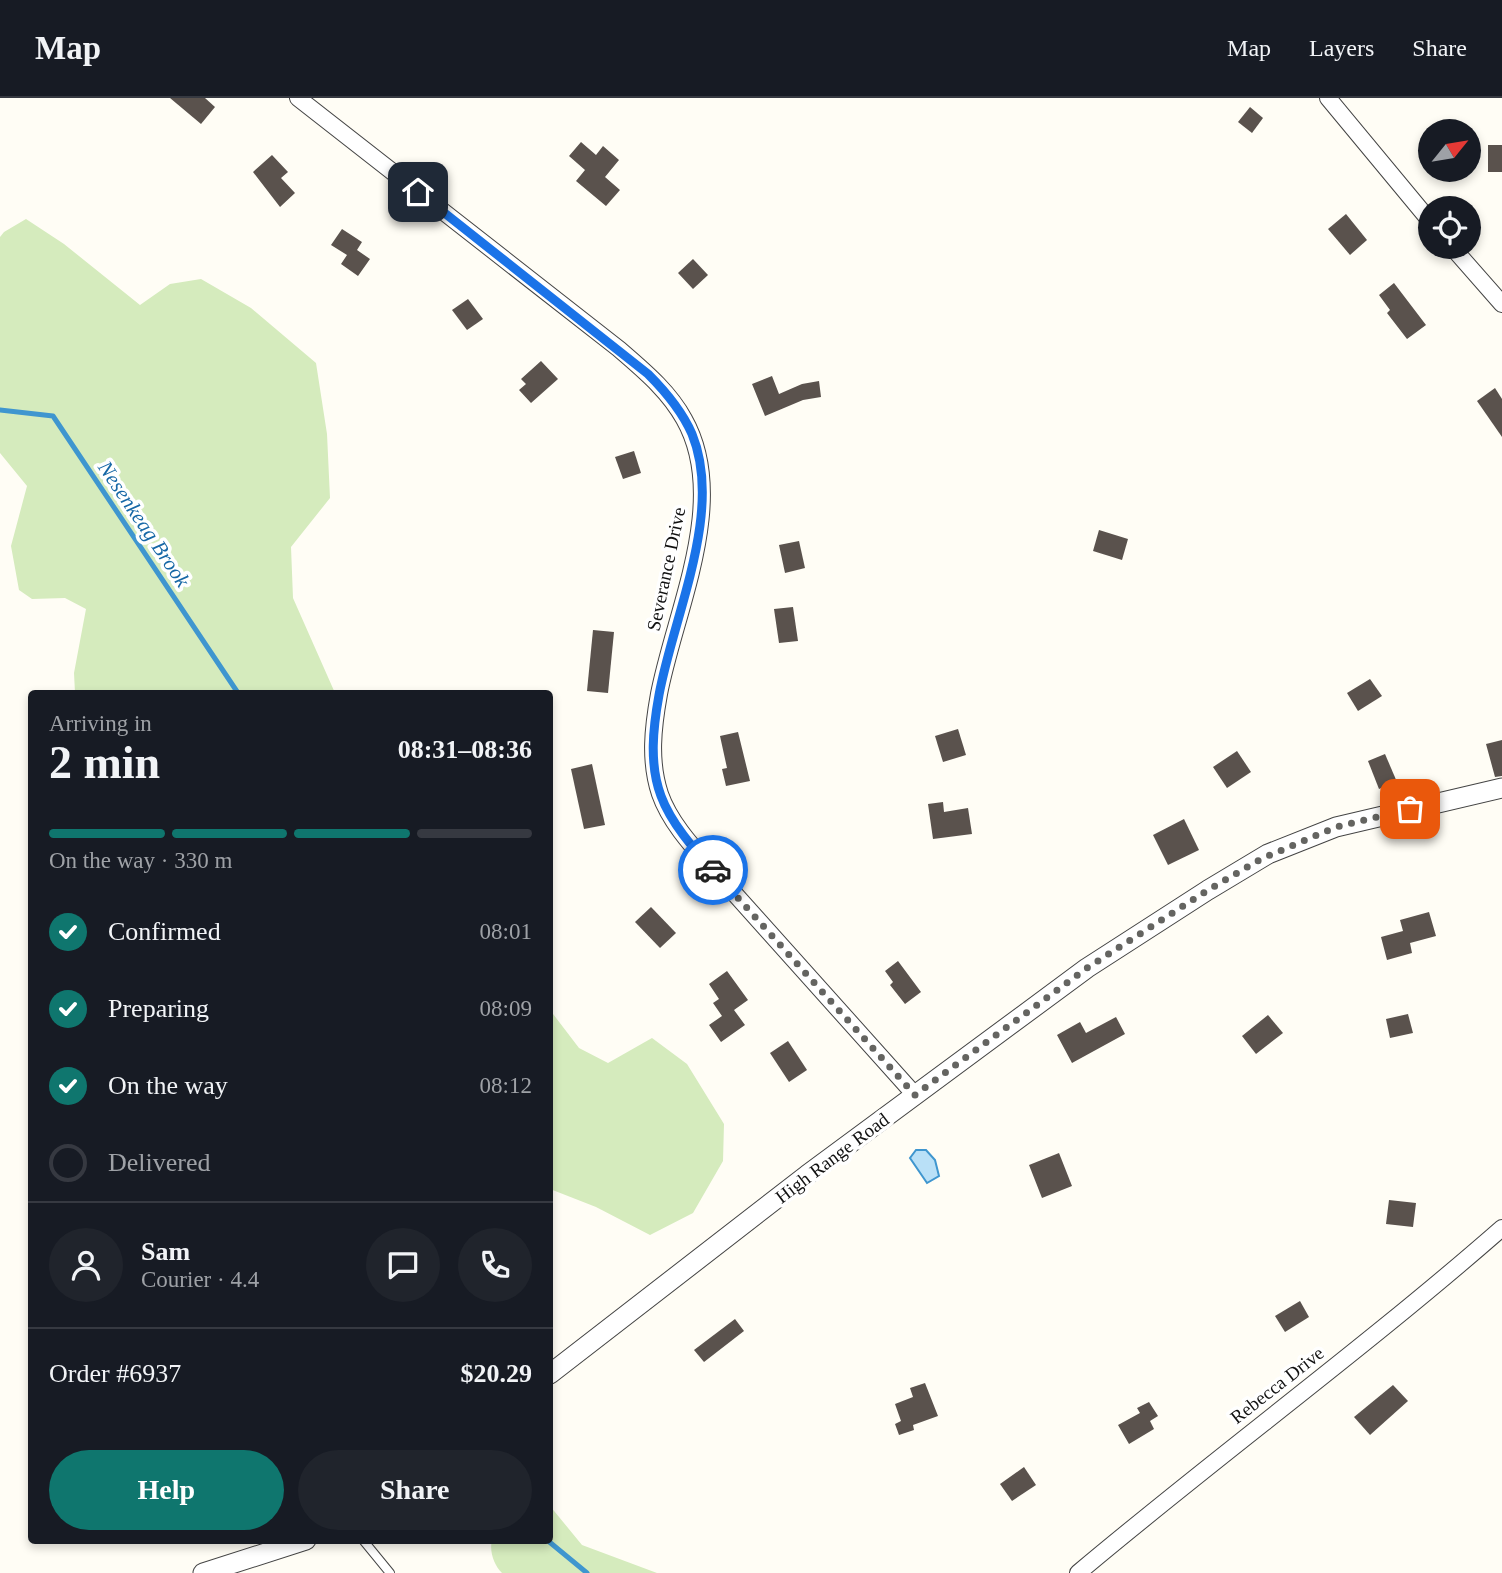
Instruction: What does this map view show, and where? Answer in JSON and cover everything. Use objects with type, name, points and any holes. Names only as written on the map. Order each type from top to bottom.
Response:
[{"type":"street","name":"Severance Drive","points":[[298,98],[619,349],[662,388],[684,419],[698,454],[701,503],[695,549],[661,681],[654,719],[653,758],[661,796],[685,836],[708,864],[915,1095]]},
{"type":"street","points":[[1328,98],[1418,207]]},
{"type":"street","points":[[1463,259],[1502,304]]},
{"type":"street","name":"High Range Road","points":[[553,1372],[915,1095],[1087,968],[1208,890],[1268,855],[1336,827],[1502,788]]},
{"type":"street","name":"Rebecca Drive","points":[[1078,1573],[1150,1512],[1453,1271],[1502,1228]]},
{"type":"street","points":[[203,1573],[294,1544]]},
{"type":"lane","points":[[366,1544],[390,1573]]},
{"type":"green space","points":[[26,219],[64,244],[140,305],[170,284],[201,279],[251,308],[316,363],[327,434],[330,498],[291,547],[293,598],[334,690],[75,690],[74,673],[86,609],[65,598],[32,599],[19,590],[11,546],[27,486],[0,453],[0,237]]},
{"type":"green space","points":[[553,1014],[579,1048],[608,1063],[652,1038],[687,1064],[724,1124],[723,1161],[693,1213],[650,1235],[596,1207],[553,1190]]},
{"type":"green space","points":[[553,1510],[582,1545],[657,1573],[502,1573],[491,1549],[492,1544],[553,1544]]},
{"type":"water","points":[[916,1150],[926,1150],[935,1160],[939,1176],[927,1183],[910,1158]]},
{"type":"building","points":[[170,98],[205,98],[215,107],[201,124]]},
{"type":"building","points":[[1250,107],[1263,118],[1252,133],[1238,122]]},
{"type":"building","points":[[581,142],[596,155],[603,146],[619,160],[605,177],[620,190],[606,206],[576,181],[585,170],[569,156]]},
{"type":"building","points":[[1488,145],[1502,145],[1502,172],[1488,172]]},
{"type":"building","points":[[272,155],[288,172],[281,178],[295,193],[280,207],[253,172]]},
{"type":"building","points":[[1346,214],[1367,240],[1350,255],[1328,229]]},
{"type":"building","points":[[342,229],[362,242],[357,250],[370,259],[358,276],[341,264],[347,255],[331,245]]},
{"type":"building","points":[[693,259],[708,275],[693,289],[678,273]]},
{"type":"building","points":[[1394,283],[1426,325],[1407,339],[1387,313],[1390,310],[1379,295]]},
{"type":"building","points":[[468,299],[483,319],[467,330],[452,310]]},
{"type":"building","points":[[541,361],[558,379],[531,403],[519,390],[526,384],[521,379]]},
{"type":"building","points":[[772,376],[779,394],[802,384],[819,381],[821,397],[803,400],[765,416],[752,384]]},
{"type":"building","points":[[1495,388],[1502,399],[1502,437],[1477,401]]},
{"type":"building","points":[[634,451],[641,473],[623,479],[615,457]]},
{"type":"building","points":[[1099,530],[1128,539],[1122,560],[1093,551]]},
{"type":"building","points":[[799,541],[805,568],[785,573],[779,545]]},
{"type":"building","points":[[793,607],[798,641],[779,643],[774,609]]},
{"type":"building","points":[[593,630],[614,632],[608,693],[587,691]]},
{"type":"building","points":[[1370,679],[1382,696],[1358,711],[1347,693]]},
{"type":"building","points":[[958,729],[966,755],[943,762],[935,736]]},
{"type":"building","points":[[738,732],[750,781],[726,786],[722,769],[727,768],[720,736]]},
{"type":"building","points":[[1502,740],[1502,776],[1495,777],[1486,744]]},
{"type":"building","points":[[1237,751],[1251,772],[1227,788],[1213,767]]},
{"type":"building","points":[[1385,754],[1397,782],[1379,789],[1368,761]]},
{"type":"building","points":[[592,764],[605,825],[584,829],[571,769]]},
{"type":"building","points":[[943,802],[944,812],[968,808],[972,834],[933,839],[928,804]]},
{"type":"building","points":[[1184,819],[1199,850],[1168,865],[1153,835]]},
{"type":"building","points":[[651,907],[676,933],[660,948],[635,922]]},
{"type":"building","points":[[1429,912],[1436,936],[1410,943],[1412,953],[1387,960],[1381,937],[1403,931],[1400,920]]},
{"type":"building","points":[[898,961],[921,992],[905,1004],[890,985],[893,982],[885,971]]},
{"type":"building","points":[[727,971],[748,1000],[734,1010],[745,1025],[721,1042],[709,1025],[722,1016],[713,1003],[719,999],[709,984]]},
{"type":"building","points":[[1408,1014],[1413,1033],[1390,1038],[1386,1019]]},
{"type":"building","points":[[1268,1015],[1283,1033],[1256,1054],[1242,1036]]},
{"type":"building","points":[[1116,1017],[1125,1034],[1072,1063],[1057,1035],[1080,1022],[1086,1033]]},
{"type":"building","points":[[788,1041],[807,1070],[789,1082],[770,1053]]},
{"type":"building","points":[[1059,1153],[1072,1186],[1042,1198],[1029,1165]]},
{"type":"building","points":[[1389,1200],[1416,1203],[1413,1227],[1386,1224]]},
{"type":"building","points":[[1300,1301],[1309,1317],[1285,1332],[1275,1316]]},
{"type":"building","points":[[735,1319],[744,1331],[704,1362],[694,1350]]},
{"type":"building","points":[[925,1383],[938,1416],[913,1425],[914,1430],[899,1435],[895,1424],[901,1421],[895,1404],[913,1397],[910,1388]]},
{"type":"building","points":[[1393,1385],[1408,1401],[1370,1435],[1354,1417]]},
{"type":"building","points":[[1149,1402],[1158,1416],[1150,1421],[1154,1429],[1129,1444],[1118,1425],[1140,1413],[1137,1408]]},
{"type":"building","points":[[1024,1467],[1036,1485],[1012,1501],[1000,1484]]},
{"type":"waterway","name":"Nesenkeag Brook","points":[[0,410],[53,416],[236,690]]},
{"type":"waterway","name":"Nesenkeag Brook","points":[[552,1544],[587,1573]]},
{"type":"way so far","points":[[713,870],[915,1095],[1087,968],[1261,859],[1336,827],[1410,809]]},
{"type":"route","points":[[418,192],[648,374],[674,403],[692,436],[701,472],[701,511],[695,549],[661,681],[654,719],[653,758],[661,796],[669,811],[713,870]]}]
